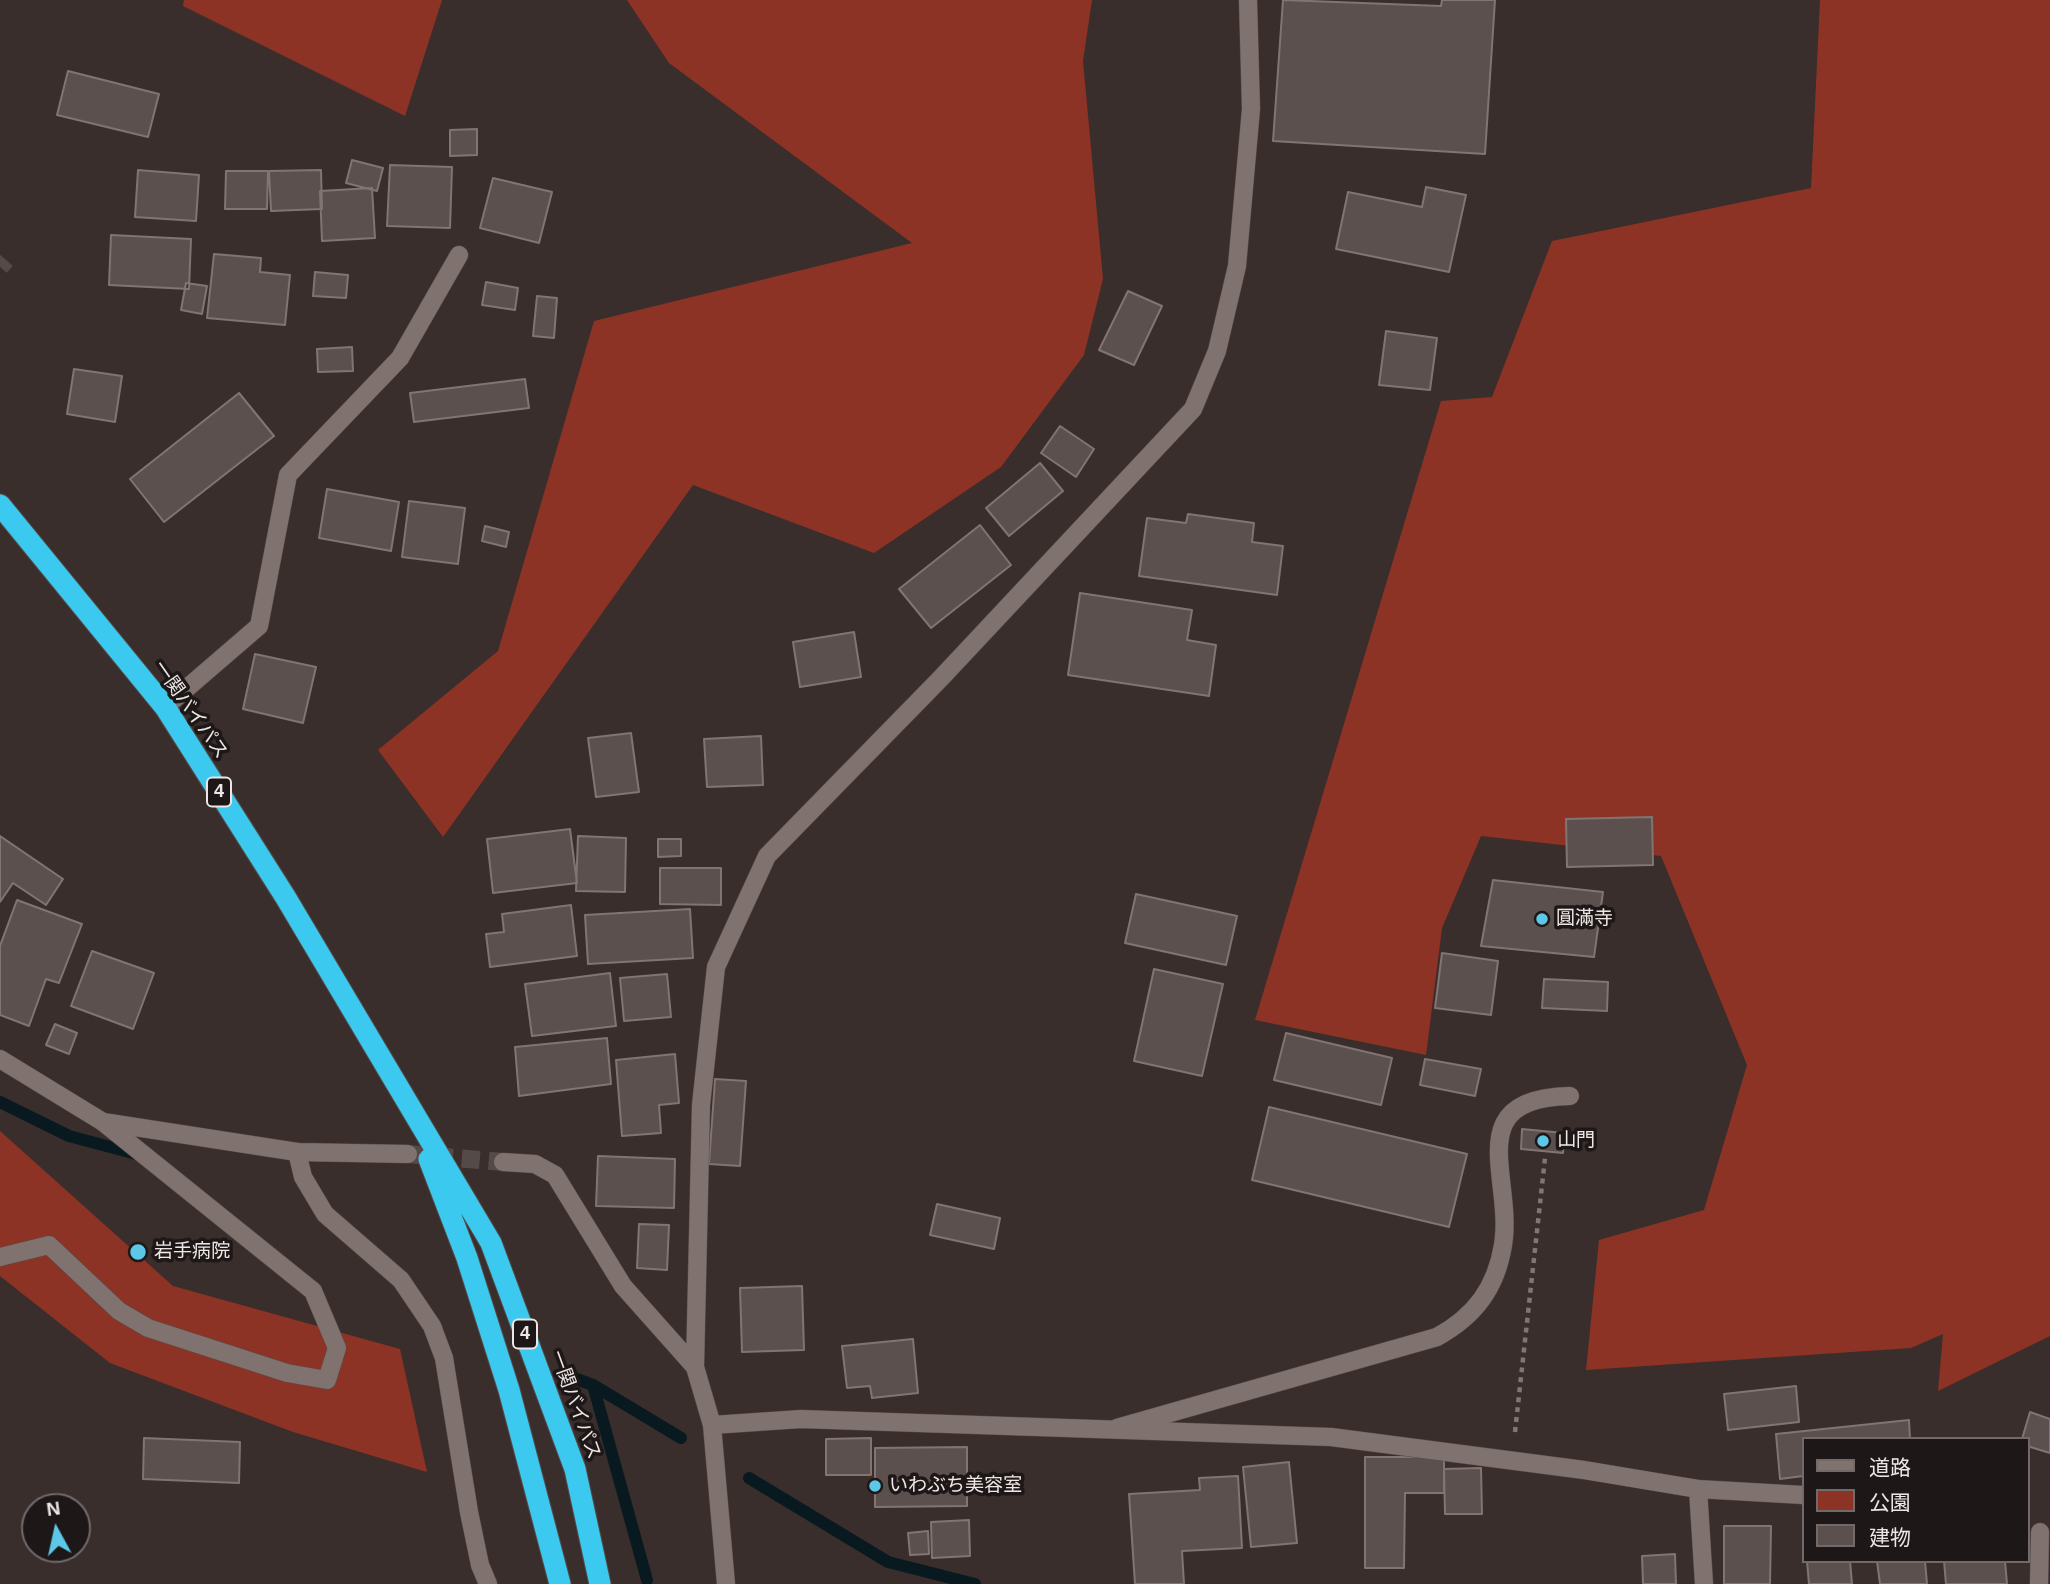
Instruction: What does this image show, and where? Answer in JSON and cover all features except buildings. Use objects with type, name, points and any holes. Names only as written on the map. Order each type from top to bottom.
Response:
[{"type":"highway","name":"一関バイパス","points":[[0,505],[165,707],[286,898],[491,1243],[575,1469],[600,1584]]},
{"type":"highway","name":"一関バイパス","points":[[407,1101],[467,1258],[509,1390],[560,1584]]},
{"type":"street","points":[[726,1584],[712,1425],[695,1367],[701,1105],[716,967],[767,856],[941,678],[1193,409],[1217,351],[1237,266],[1251,109],[1248,0]]},
{"type":"street","points":[[165,707],[259,626],[288,475],[400,358],[459,255]]},
{"type":"street","points":[[0,1059],[103,1122],[313,1291],[337,1348],[327,1380],[287,1373],[148,1328],[119,1311],[49,1245],[0,1257]]},
{"type":"street","points":[[1105,1432],[1424,1341],[1460,1325],[1477,1309],[1490,1289],[1504,1243],[1497,1152],[1506,1118],[1522,1105],[1538,1098],[1570,1096]]},
{"type":"street","points":[[103,1122],[297,1152],[408,1154]]},
{"type":"street","points":[[297,1152],[303,1177],[325,1214],[401,1280],[432,1326],[444,1358],[469,1512],[480,1565],[488,1584]]},
{"type":"street","points":[[503,1162],[534,1164],[555,1175],[623,1286],[695,1367]]},
{"type":"street","points":[[712,1425],[801,1419],[1105,1432],[1331,1437],[1512,1460],[1698,1489],[1801,1495]]},
{"type":"street","points":[[1698,1489],[1704,1584]]},
{"type":"street","points":[[2039,1531],[2039,1584]]},
{"type":"path","points":[[1512,1460],[1545,1158]]},
{"type":"green space","points":[[184,0],[442,0],[405,116],[183,6]]},
{"type":"green space","points":[[627,0],[1092,0],[1083,61],[1103,279],[1084,355],[1001,467],[874,553],[693,485],[443,837],[378,750],[498,651],[594,321],[912,243],[669,63]]},
{"type":"green space","points":[[1820,0],[2050,0],[2050,1336],[1938,1391],[1943,1334],[1911,1348],[1586,1370],[1599,1240],[1704,1210],[1747,1065],[1661,856],[1481,836],[1442,928],[1426,1055],[1255,1020],[1441,401],[1492,397],[1552,241],[1811,188]]},
{"type":"green space","points":[[0,1131],[173,1286],[400,1349],[427,1472],[293,1432],[110,1363],[0,1276]]},
{"type":"waterway","points":[[0,1102],[69,1136],[140,1155]]},
{"type":"waterway","points":[[571,1377],[593,1385],[681,1438]]},
{"type":"waterway","points":[[593,1385],[647,1580]]},
{"type":"waterway","points":[[749,1478],[888,1562],[975,1584]]},
{"type":"tunnel","points":[[0,267],[6,260]]},
{"type":"tunnel","points":[[408,1154],[503,1162]]},
{"type":"place","name":"圓滿寺","points":[[1542,919]]},
{"type":"place","name":"山門","points":[[1543,1141]]},
{"type":"place","name":"岩手病院","points":[[138,1252]]},
{"type":"place","name":"いわぶち美容室","points":[[875,1486]]}]
